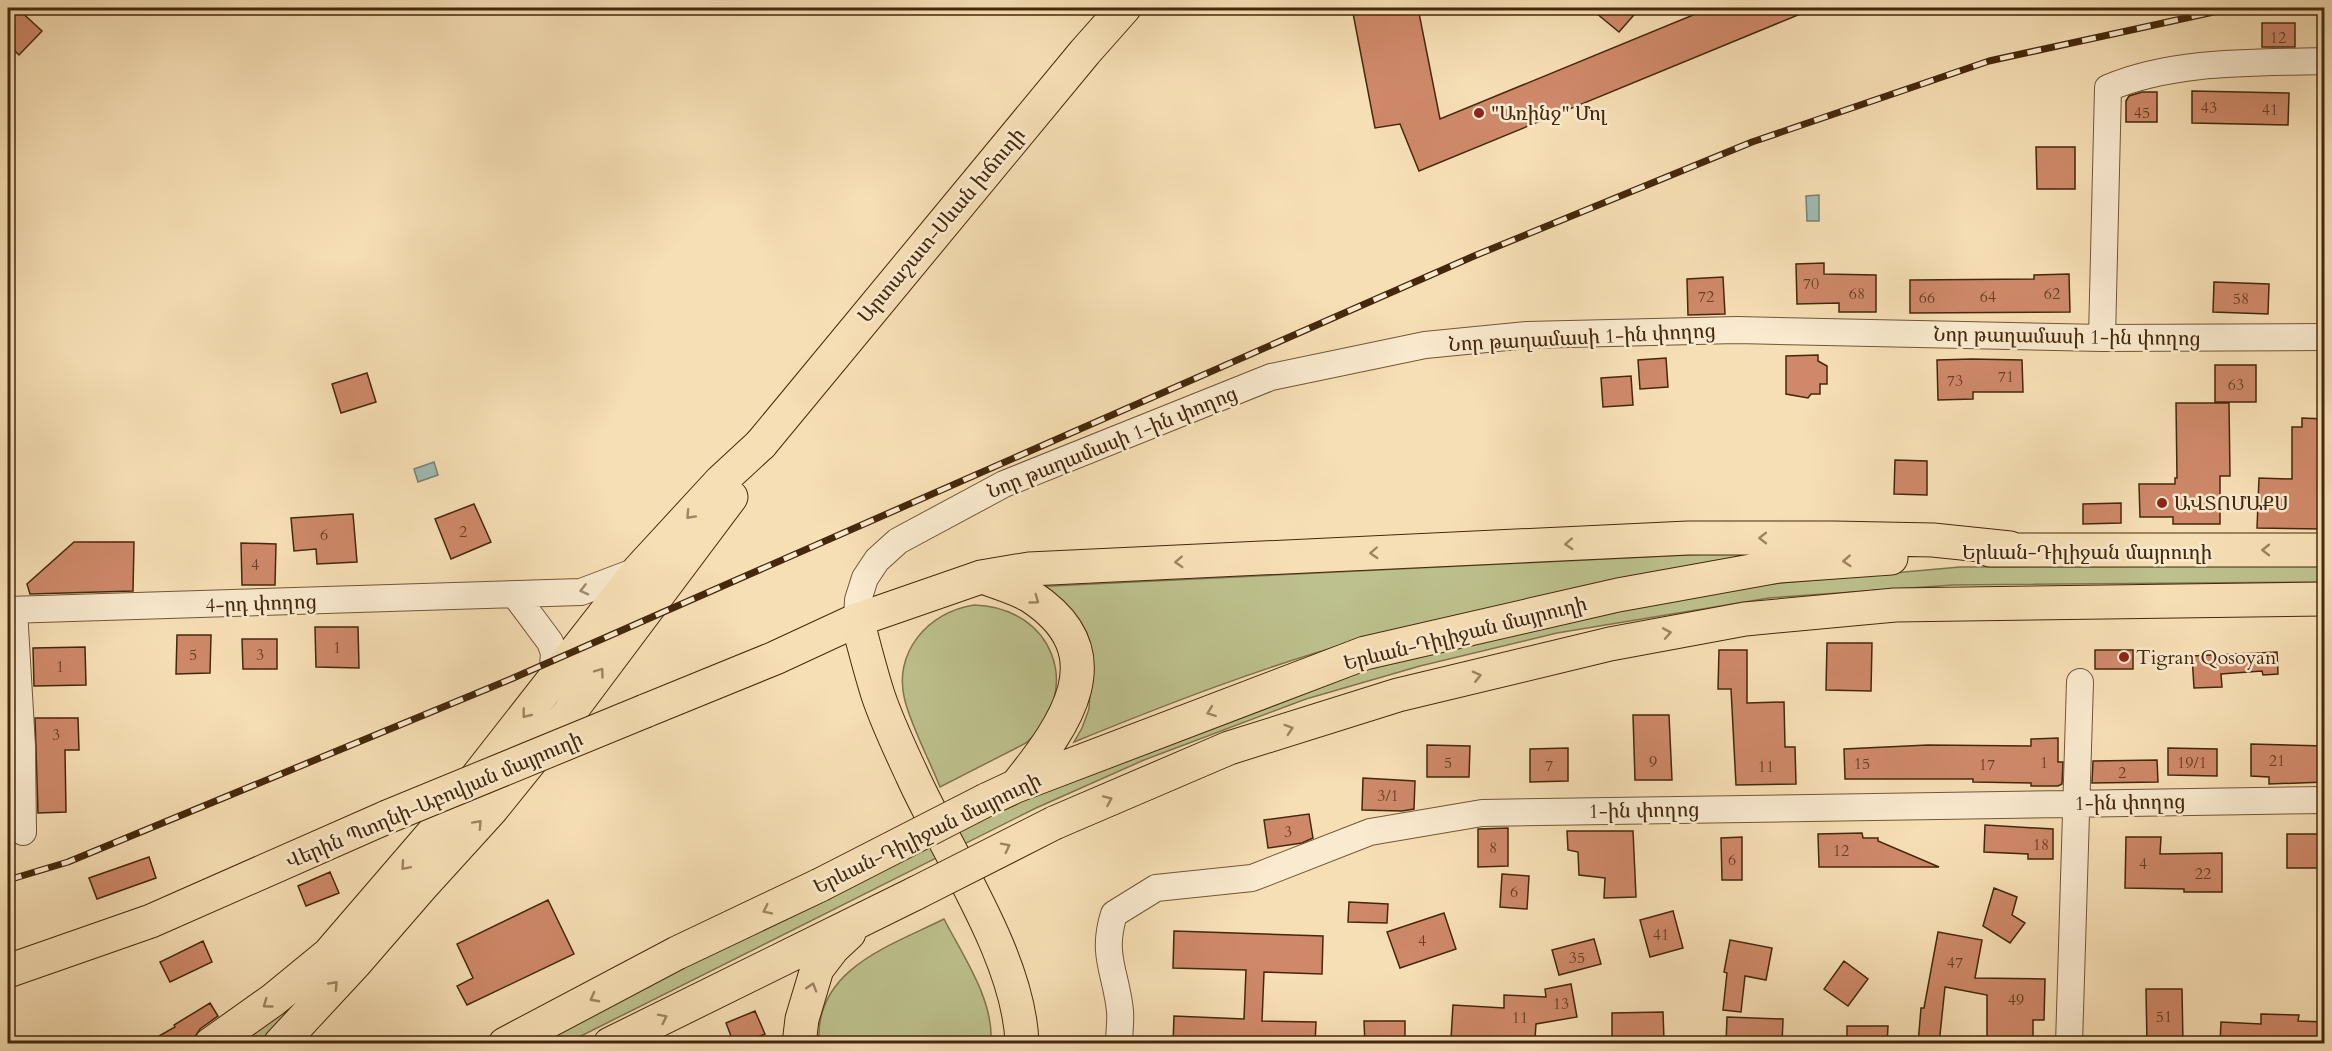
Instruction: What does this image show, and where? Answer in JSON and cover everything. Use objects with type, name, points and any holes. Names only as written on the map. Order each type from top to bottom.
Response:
[{"type":"main road","name":"Արտաշատ-Սևան խճուղի","points":[[761,444],[1055,88],[1124,8]]},
{"type":"main road","points":[[211,1044],[273,1000],[329,954],[434,832],[639,570],[721,481],[761,444]]},
{"type":"main road","points":[[280,1044],[491,810],[570,712],[727,504],[761,444]]},
{"type":"main road","name":"Վերին Պտղնի-Աբովյան մայրուղի","points":[[8,971],[151,921],[387,817],[775,658],[856,620],[981,577],[1029,569],[1688,538],[1933,540],[2010,548]]},
{"type":"main road","name":"Երևան-Դիլիջան մայրուղի","points":[[506,1044],[677,953],[820,885],[1016,786],[1365,653],[1618,595],[1779,566],[2010,548],[2325,550]]},
{"type":"main road","points":[[981,577],[1029,595],[1056,617],[1074,645],[1078,669],[1073,699],[1061,726],[1046,749],[1016,786]]},
{"type":"main road","points":[[610,1044],[1054,823],[1229,748],[1398,695],[1610,644],[1745,619],[1895,605],[2325,598]]},
{"type":"main road","points":[[856,620],[879,696],[912,776],[989,928],[1007,970],[1025,1043]]},
{"type":"main road","points":[[800,1044],[802,1019],[817,969],[833,948],[866,917]]},
{"type":"street","points":[[2102,338],[2108,88],[2133,77],[2210,65],[2325,61]]},
{"type":"street","name":"Նոր թաղամասի 1-ին փողոց","points":[[856,620],[858,600],[865,578],[877,560],[898,541],[1004,484],[1271,378],[1425,345],[1527,335],[1737,330],[2102,338],[2325,337]]},
{"type":"street","name":"4-րդ փողոց","points":[[11,610],[581,592],[639,570]]},
{"type":"street","points":[[515,594],[550,642],[554,653],[552,680]]},
{"type":"street","points":[[11,610],[22,746],[23,832]]},
{"type":"street","points":[[2069,1044],[2080,682]]},
{"type":"street","name":"1-ին փողոց","points":[[1119,1044],[1120,1010],[1107,954],[1108,933],[1114,914],[1156,888],[1252,878],[1370,832],[1482,813],[2076,802],[2325,800]]},
{"type":"green space","points":[[1768,551],[1510,604],[1356,641],[1214,687],[1074,742],[1089,709],[1091,675],[1030,587]]},
{"type":"green space","points":[[2324,566],[2324,582],[1953,585],[1769,598],[1557,633],[1420,666],[1306,699],[1144,760],[1036,808],[567,1043],[532,1044],[1031,792],[1306,683],[1704,590],[1960,567]]},
{"type":"green space","points":[[974,605],[1001,609],[1024,620],[1041,636],[1052,655],[1056,677],[1054,699],[1044,722],[1026,743],[940,787],[908,712],[902,683],[904,667],[909,651],[917,638],[929,626],[942,616],[957,609]]},
{"type":"green space","points":[[944,919],[976,979],[988,1011],[991,1043],[819,1043],[821,1018],[829,996],[842,978],[859,963],[879,951]]},
{"type":"green space","points":[[320,981],[266,1043],[224,1044]]},
{"type":"water","points":[[1819,195],[1819,221],[1807,221],[1806,196]]},
{"type":"water","points":[[434,462],[438,475],[418,482],[414,469]]},
{"type":"building","points":[[8,8],[17,8],[42,31],[19,55],[8,44]]},
{"type":"building","points":[[1352,8],[1418,8],[1440,119],[1710,8],[1815,8],[1419,171],[1400,124],[1375,128]]},
{"type":"building","points":[[1590,8],[1640,8],[1619,32]]},
{"type":"building","points":[[2262,23],[2295,23],[2295,47],[2262,47]]},
{"type":"building","points":[[2192,91],[2289,93],[2288,125],[2192,123]]},
{"type":"building","points":[[2142,92],[2157,92],[2157,122],[2126,122],[2126,101],[2129,96]]},
{"type":"building","points":[[2036,147],[2075,147],[2075,189],[2037,189]]},
{"type":"building","points":[[1824,263],[1824,274],[1876,275],[1876,312],[1839,312],[1839,303],[1797,304],[1796,264]]},
{"type":"building","points":[[2069,274],[2070,312],[1910,313],[1910,280],[2034,279],[2034,275]]},
{"type":"building","points":[[1723,277],[1725,314],[1688,315],[1687,279]]},
{"type":"building","points":[[2214,282],[2269,284],[2268,314],[2213,312]]},
{"type":"building","points":[[1818,355],[1818,361],[1827,366],[1827,384],[1820,384],[1820,394],[1811,394],[1808,398],[1786,394],[1786,356]]},
{"type":"building","points":[[1666,358],[1668,387],[1640,389],[1638,360]]},
{"type":"building","points":[[1937,360],[2022,360],[2023,392],[1973,392],[1973,399],[1938,400]]},
{"type":"building","points":[[2215,365],[2256,365],[2256,402],[2215,402]]},
{"type":"building","points":[[367,373],[376,402],[341,413],[332,384]]},
{"type":"building","points":[[1631,376],[1633,405],[1603,407],[1601,378]]},
{"type":"building","points":[[2176,403],[2229,403],[2230,476],[2220,476],[2220,524],[2173,524],[2173,517],[2140,517],[2139,484],[2175,484],[2175,478],[2177,478]]},
{"type":"building","points":[[2302,418],[2325,419],[2325,529],[2257,528],[2259,478],[2292,479],[2292,427],[2302,427]]},
{"type":"building","points":[[1895,460],[1927,461],[1927,495],[1894,494]]},
{"type":"building","points":[[2121,503],[2121,523],[2083,524],[2083,504]]},
{"type":"building","points":[[474,504],[491,542],[451,559],[435,519]]},
{"type":"building","points":[[353,514],[357,562],[317,564],[316,549],[294,551],[291,518]]},
{"type":"building","points":[[74,542],[134,542],[133,591],[30,594],[27,584]]},
{"type":"building","points":[[241,543],[276,544],[275,585],[242,585]]},
{"type":"building","points":[[315,627],[358,627],[359,668],[316,667]]},
{"type":"building","points":[[177,635],[211,635],[210,673],[176,674]]},
{"type":"building","points":[[242,639],[277,639],[277,669],[243,669]]},
{"type":"building","points":[[1827,643],[1872,643],[1871,691],[1826,690]]},
{"type":"building","points":[[85,647],[86,685],[34,686],[33,648]]},
{"type":"building","points":[[1719,650],[1747,650],[1747,703],[1784,702],[1785,747],[1795,747],[1796,784],[1736,785],[1731,689],[1718,689]]},
{"type":"building","points":[[2095,650],[2133,650],[2133,669],[2095,669]]},
{"type":"building","points":[[2277,652],[2278,674],[2263,675],[2262,671],[2221,674],[2222,687],[2194,688],[2192,656]]},
{"type":"building","points":[[1633,715],[1669,715],[1672,780],[1635,780]]},
{"type":"building","points":[[35,718],[78,718],[79,750],[65,750],[66,812],[38,813]]},
{"type":"building","points":[[2058,738],[2058,762],[2063,762],[2062,784],[2058,786],[1973,782],[1973,779],[1845,779],[1844,749],[1928,745],[2031,746],[2031,739]]},
{"type":"building","points":[[2251,744],[2325,746],[2325,782],[2269,784],[2269,777],[2251,776]]},
{"type":"building","points":[[1427,745],[1470,746],[1469,777],[1427,777]]},
{"type":"building","points":[[1568,748],[1568,781],[1530,782],[1530,749]]},
{"type":"building","points":[[2168,748],[2217,749],[2217,776],[2168,775]]},
{"type":"building","points":[[2157,760],[2158,782],[2092,783],[2093,761]]},
{"type":"building","points":[[1363,778],[1415,781],[1414,809],[1362,810]]},
{"type":"building","points":[[1309,814],[1313,838],[1302,843],[1268,848],[1264,820]]},
{"type":"building","points":[[1985,825],[2053,829],[2053,859],[2028,859],[2028,854],[1984,852]]},
{"type":"building","points":[[1508,828],[1508,866],[1478,867],[1478,829]]},
{"type":"building","points":[[1567,831],[1633,831],[1636,897],[1604,898],[1605,878],[1579,875],[1578,852],[1568,850]]},
{"type":"building","points":[[1862,833],[1863,838],[1878,838],[1878,841],[1939,867],[1819,867],[1818,834]]},
{"type":"building","points":[[2287,834],[2325,834],[2325,868],[2287,868]]},
{"type":"building","points":[[1742,837],[1742,880],[1722,880],[1721,838]]},
{"type":"building","points":[[2126,837],[2161,837],[2160,854],[2222,853],[2222,892],[2125,888]]},
{"type":"building","points":[[149,857],[156,878],[97,899],[89,878]]},
{"type":"building","points":[[330,872],[339,893],[306,906],[298,886]]},
{"type":"building","points":[[1502,874],[1529,876],[1527,909],[1500,907]]},
{"type":"building","points":[[1994,888],[2017,897],[2012,915],[2025,923],[2010,943],[1983,926]]},
{"type":"building","points":[[548,900],[574,954],[467,1005],[457,986],[473,978],[457,944]]},
{"type":"building","points":[[1349,902],[1388,904],[1387,923],[1348,922]]},
{"type":"building","points":[[1673,911],[1683,948],[1650,957],[1640,920]]},
{"type":"building","points":[[1444,913],[1456,949],[1400,968],[1387,932]]},
{"type":"building","points":[[1174,931],[1323,936],[1322,974],[1264,972],[1262,1021],[1316,1022],[1315,1044],[1173,1044],[1174,1016],[1244,1019],[1246,970],[1173,968]]},
{"type":"building","points":[[1938,932],[1982,940],[1975,978],[2045,979],[2044,1020],[2033,1020],[2033,1041],[1987,1040],[1987,995],[1945,987],[1939,1044],[1918,1044],[1921,1008],[1924,1008]]},
{"type":"building","points":[[1594,939],[1601,964],[1559,975],[1552,950]]},
{"type":"building","points":[[1730,940],[1772,948],[1766,980],[1745,976],[1741,1012],[1723,1010],[1727,973],[1724,972]]},
{"type":"building","points":[[203,941],[212,962],[170,982],[160,962]]},
{"type":"building","points":[[1844,961],[1868,979],[1848,1006],[1824,989]]},
{"type":"building","points":[[1571,984],[1577,1017],[1536,1024],[1535,1039],[1500,1037],[1500,1041],[1451,1039],[1453,1005],[1504,1008],[1504,995],[1546,997],[1545,989]]},
{"type":"building","points":[[2146,989],[2182,989],[2183,1044],[2147,1044]]},
{"type":"building","points":[[210,1003],[218,1016],[200,1029],[188,1044],[145,1044],[175,1027],[174,1025]]},
{"type":"building","points":[[755,1011],[765,1034],[741,1044],[734,1044],[726,1023]]},
{"type":"building","points":[[1663,1012],[1664,1040],[1612,1040],[1612,1013]]},
{"type":"building","points":[[2261,1014],[2299,1015],[2298,1021],[2325,1022],[2325,1044],[2220,1044],[2221,1022],[2261,1024]]},
{"type":"building","points":[[1727,1017],[1783,1019],[1782,1044],[1726,1044]]},
{"type":"building","points":[[1364,1021],[1405,1021],[1405,1044],[1365,1044]]},
{"type":"building","points":[[1847,1026],[1888,1026],[1887,1044],[1847,1044]]},
{"type":"railway","points":[[8,880],[68,862],[511,679],[1474,256],[1752,142],[1989,61],[2232,8]]},
{"type":"place","name":"\"Առինջ\" Մոլ","points":[[1479,113]]},
{"type":"place","name":"ԱՎՏՈՄԱՔՍ","points":[[2162,503]]},
{"type":"place","name":"Tigran Qosoyan","points":[[2124,657]]}]
